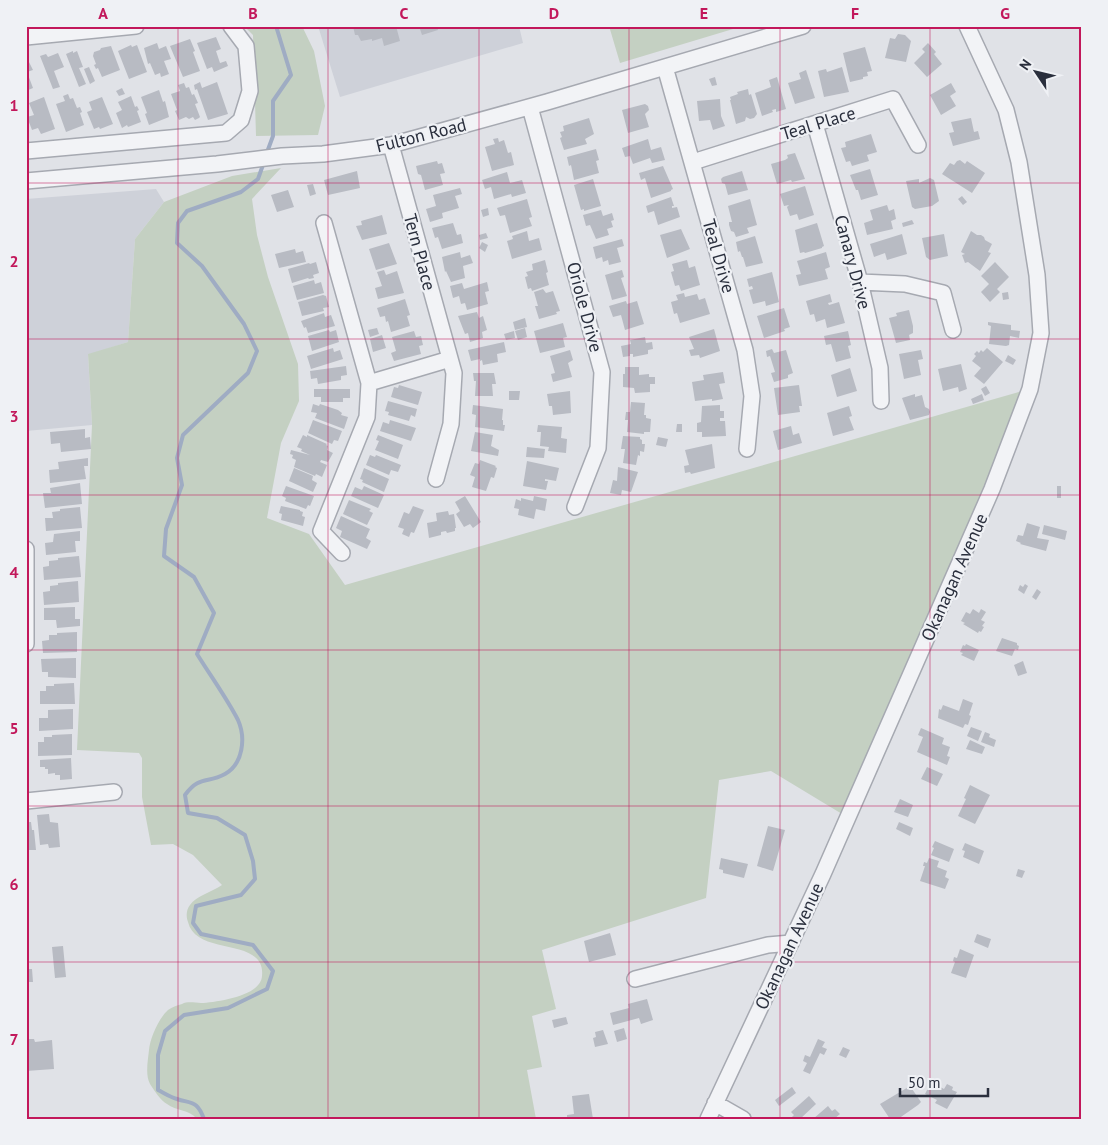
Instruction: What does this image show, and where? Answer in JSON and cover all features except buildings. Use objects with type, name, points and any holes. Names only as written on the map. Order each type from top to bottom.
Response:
[{"type":"street","points":[[26,37],[136,26]]},
{"type":"street","points":[[26,151],[226,133],[241,120],[250,90],[246,46],[231,26]]},
{"type":"street","name":"Fulton Road","points":[[26,181],[282,156],[323,154],[391,145],[530,107],[803,26]]},
{"type":"street","name":"Okanagan Avenue","points":[[708,1119],[827,866],[992,490],[1030,388],[1041,333],[1037,276],[1019,162],[1006,110],[967,26]]},
{"type":"street","name":"Teal Drive","points":[[665,67],[745,350],[752,396],[748,449]]},
{"type":"street","name":"Teal Place","points":[[693,162],[893,99],[918,145]]},
{"type":"street","name":"Oriole Drive","points":[[530,107],[602,372],[598,448],[575,507]]},
{"type":"street","name":"Canary Drive","points":[[815,124],[860,282],[880,368],[881,401]]},
{"type":"street","name":"Tern Place","points":[[391,145],[454,373],[451,424],[436,479]]},
{"type":"street","points":[[324,223],[369,383],[368,417],[321,531],[342,553]]},
{"type":"street","points":[[860,282],[905,284],[943,293],[953,330]]},
{"type":"street","points":[[369,383],[450,359]]},
{"type":"street","points":[[26,549],[26,644]]},
{"type":"street","points":[[26,801],[114,792]]},
{"type":"street","points":[[635,979],[768,945],[791,943]]},
{"type":"street","points":[[715,1103],[743,1119]]},
{"type":"shaded area","points":[[318,26],[519,26],[523,43],[340,97]]},
{"type":"shaded area","points":[[156,189],[164,202],[135,239],[128,342],[88,355],[92,425],[26,431],[26,199]]},
{"type":"green space","points":[[244,26],[302,26],[314,51],[325,106],[318,135],[256,136],[253,35]]},
{"type":"green space","points":[[609,26],[743,26],[620,63]]},
{"type":"green space","points":[[281,168],[252,199],[257,235],[268,277],[298,364],[299,401],[281,443],[267,518],[309,534],[345,585],[1029,389],[847,817],[771,771],[719,780],[706,898],[542,950],[556,1009],[532,1016],[542,1067],[527,1070],[536,1119],[197,1119],[190,1113],[165,1103],[148,1080],[147,1067],[151,1040],[158,1023],[168,1010],[187,1003],[201,1003],[237,997],[254,989],[260,983],[262,976],[260,964],[253,956],[204,940],[194,933],[187,918],[189,907],[196,899],[222,885],[193,855],[173,844],[151,845],[142,797],[142,758],[139,753],[77,750],[92,425],[88,354],[128,342],[135,239],[164,202],[232,176]]},
{"type":"waterway","points":[[266,155],[273,136],[273,101],[291,75],[276,26]]},
{"type":"waterway","points":[[204,1119],[199,1109],[193,1104],[158,1090],[158,1055],[165,1031],[184,1015],[228,1008],[267,989],[273,971],[253,945],[201,934],[193,923],[196,906],[241,895],[255,879],[253,861],[245,835],[217,818],[188,813],[185,795],[200,782],[219,777],[231,770],[239,757],[242,735],[238,720],[197,654],[214,613],[194,577],[164,556],[166,529],[182,485],[177,458],[183,435],[248,373],[257,351],[244,324],[202,266],[177,243],[178,223],[187,211],[241,192],[258,179],[264,162]]}]
